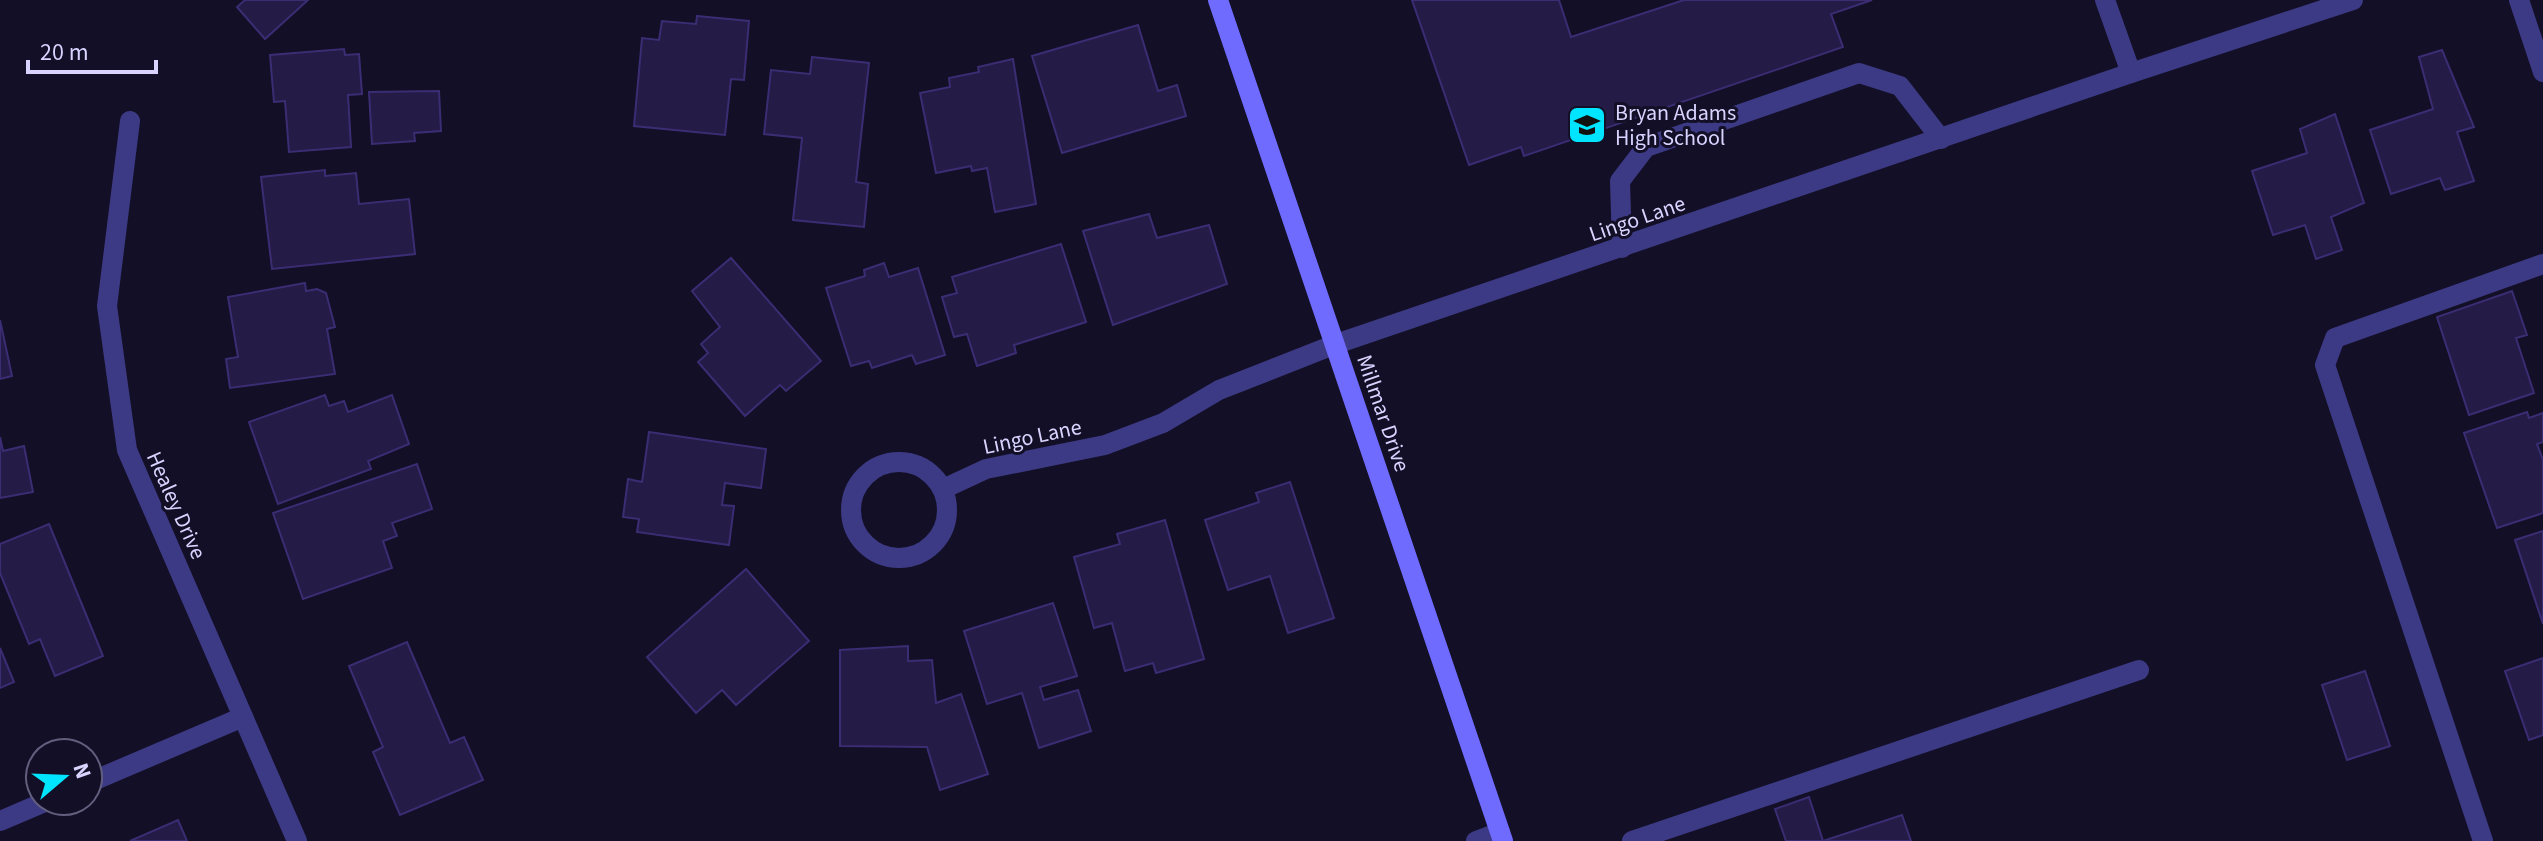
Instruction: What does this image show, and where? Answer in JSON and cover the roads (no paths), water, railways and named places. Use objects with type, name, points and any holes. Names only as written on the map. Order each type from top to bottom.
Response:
[{"type":"street","name":"Millmar Drive","points":[[1218,0],[1501,836]]},
{"type":"street","points":[[2105,0],[2131,73]]},
{"type":"street","name":"Lingo Lane","points":[[943,489],[986,469],[1105,445],[1163,423],[1219,390],[1336,344],[2353,0]]},
{"type":"street","points":[[2519,0],[2543,72]]},
{"type":"street","points":[[1622,248],[1620,181],[1646,147],[1859,73],[1900,86],[1941,139]]},
{"type":"street","name":"Healey Drive","points":[[130,121],[107,306],[127,450],[297,841]]},
{"type":"street","points":[[2483,841],[2325,365],[2335,338],[2543,264]]},
{"type":"street","points":[[888,462],[921,466],[934,476],[943,489],[947,504],[946,519],[941,533],[920,554],[890,558],[863,543],[855,529],[851,513],[856,488],[872,470],[888,462]]},
{"type":"street","points":[[1632,841],[2139,670]]},
{"type":"street","points":[[104,776],[243,717]]},
{"type":"street","points":[[0,821],[24,811]]},
{"type":"street","points":[[1476,841],[1501,836]]},
{"type":"place","name":"Bryan Adams High School","points":[[1587,125]]}]
